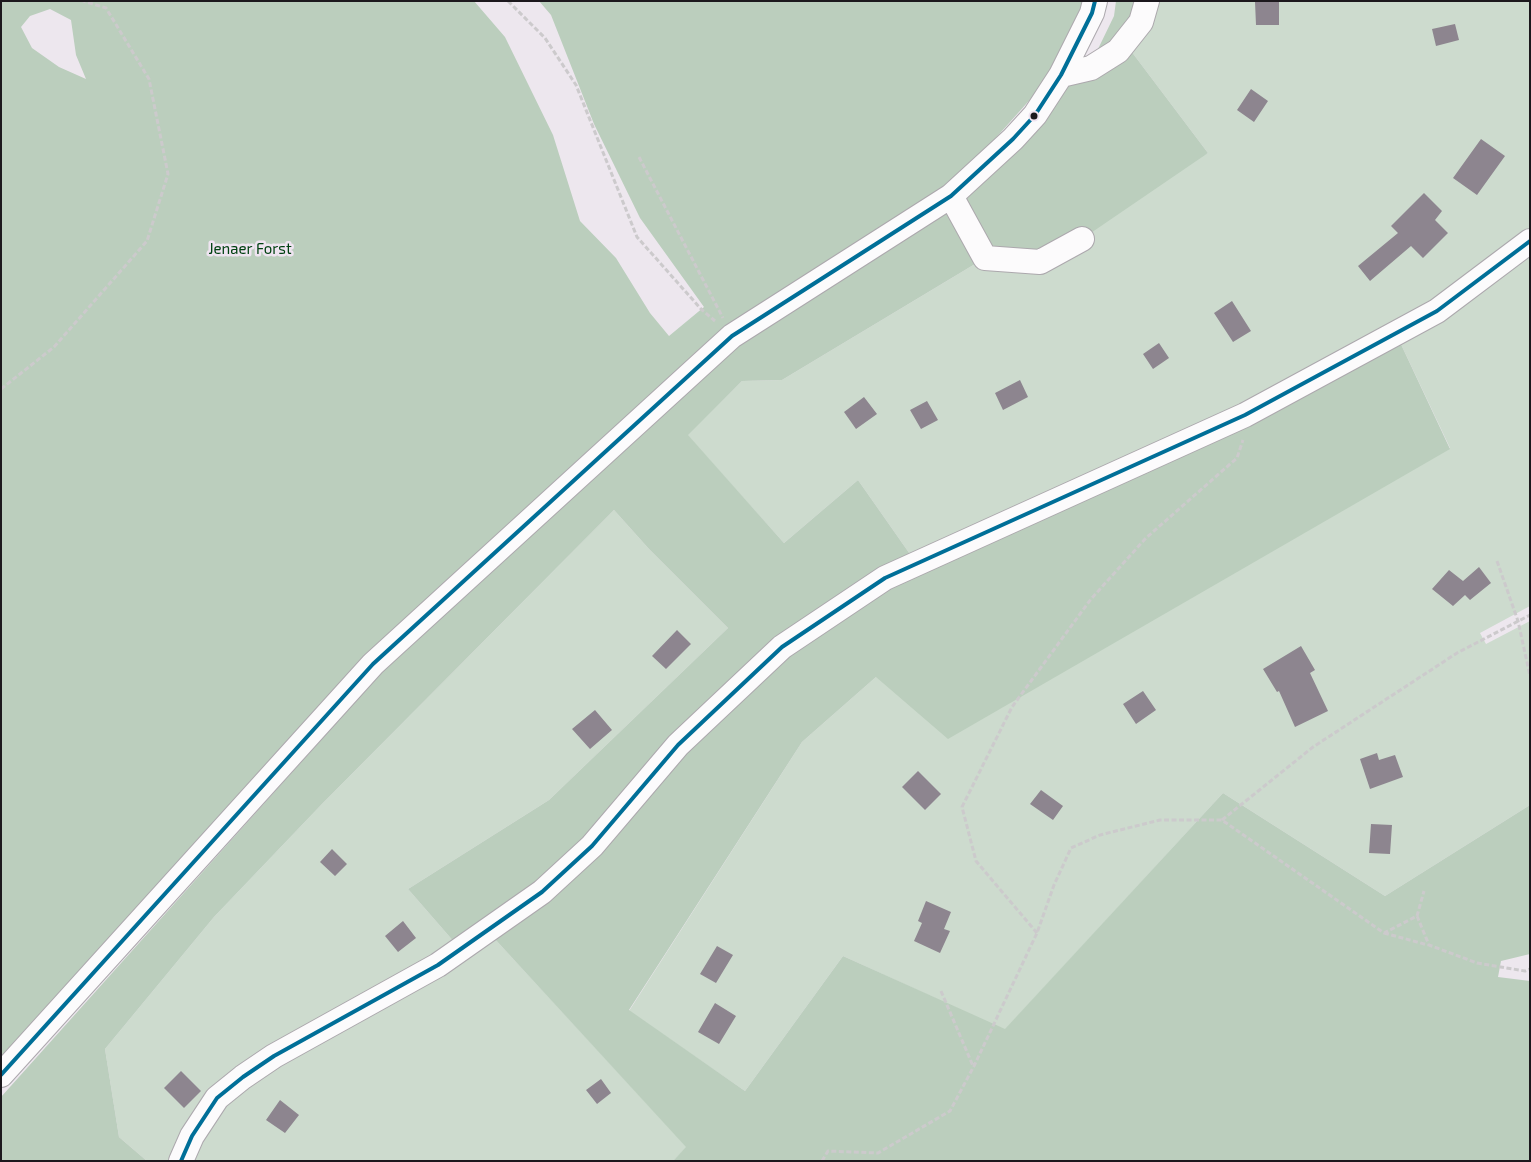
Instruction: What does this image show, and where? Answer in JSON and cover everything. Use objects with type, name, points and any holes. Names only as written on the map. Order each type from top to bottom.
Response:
[{"type":"street","points":[[1,1075],[374,664],[732,336],[951,196],[991,160],[1036,114],[1061,75],[1092,13],[1095,1]]},
{"type":"street","points":[[1061,75],[1091,68],[1118,51],[1141,22],[1147,1]]},
{"type":"street","points":[[951,196],[985,258],[1040,262],[1082,239]]},
{"type":"street","points":[[181,1161],[192,1136],[218,1098],[244,1077],[274,1056],[438,965],[542,892],[592,846],[678,745],[782,647],[885,578],[1245,415],[1437,311],[1530,241]]},
{"type":"path","points":[[1,389],[54,347],[147,241],[168,174],[149,79],[106,8],[83,1]]},
{"type":"path","points":[[508,1],[545,38],[576,85],[637,237],[701,309],[732,336]]},
{"type":"path","points":[[639,157],[732,336]]},
{"type":"path","points":[[1036,933],[976,861],[962,807],[1012,707],[1091,599],[1146,538],[1237,458],[1246,432],[1245,415]]},
{"type":"path","points":[[1496,561],[1518,621],[1530,676]]},
{"type":"path","points":[[1222,820],[1312,747],[1457,653],[1530,615]]},
{"type":"path","points":[[822,1161],[828,1151],[878,1153],[950,1111],[974,1066],[1036,933],[1054,885],[1071,848],[1100,835],[1160,820],[1222,820],[1384,933],[1429,945],[1477,963],[1526,971],[1530,969]]},
{"type":"path","points":[[1424,891],[1418,916],[1429,945]]},
{"type":"path","points":[[1384,933],[1418,916]]},
{"type":"path","points":[[942,991],[974,1066]]},
{"type":"green space","name":"Jenaer Forst","points":[[1,1],[474,1],[505,37],[553,135],[580,221],[616,258],[650,313],[669,336],[704,307],[640,218],[594,124],[551,15],[539,1],[1084,1],[1054,70],[985,150],[945,187],[761,305],[684,364],[370,654],[1,1063]],"holes":[[[50,9],[71,20],[76,55],[86,79],[59,67],[32,48],[21,27],[30,16]]]},
{"type":"green space","points":[[1116,1],[1142,1],[1122,39],[1208,153],[1082,239],[1040,262],[985,258],[782,380],[742,381],[688,435],[784,543],[858,480],[912,557],[883,570],[587,842],[534,887],[455,943],[408,889],[549,800],[728,628],[649,549],[614,510],[322,804],[214,917],[105,1049],[119,1137],[147,1161],[1,1161],[1,1097],[381,673],[698,376],[758,328],[964,199],[1098,49],[1114,16]]},
{"type":"green space","points":[[1142,1],[1530,1],[1530,235],[1433,306],[1244,409],[912,557],[858,480],[784,543],[687,435],[742,381],[782,380],[985,258],[1208,153],[1122,39]]},
{"type":"green space","points":[[1530,250],[1530,606],[1480,633],[1486,644],[1530,621],[1530,805],[1385,896],[1223,793],[1005,1030],[843,956],[745,1091],[629,1011],[802,742],[876,677],[1450,448],[1399,340]]},
{"type":"green space","points":[[1399,340],[1450,449],[948,739],[876,677],[802,742],[629,1010],[745,1091],[843,956],[1005,1029],[1223,793],[1385,896],[1530,805],[1530,954],[1501,961],[1498,977],[1530,981],[1530,1161],[673,1161],[686,1147],[493,937],[680,752],[790,652],[890,583]]},
{"type":"green space","points":[[614,510],[649,549],[728,628],[549,800],[408,889],[455,943],[272,1049],[174,1161],[147,1161],[119,1137],[105,1049],[214,917],[322,804]]},
{"type":"green space","points":[[493,937],[687,1147],[673,1161],[190,1161],[224,1103],[249,1081]]},
{"type":"building","points":[[1255,2],[1279,2],[1279,25],[1256,25]]},
{"type":"building","points":[[1455,24],[1459,40],[1436,46],[1432,29]]},
{"type":"building","points":[[1251,89],[1268,101],[1254,122],[1237,110]]},
{"type":"building","points":[[1481,139],[1505,156],[1477,195],[1453,178]]},
{"type":"building","points":[[1424,193],[1442,211],[1435,220],[1448,233],[1423,258],[1411,246],[1370,281],[1358,266],[1398,233],[1391,226]]},
{"type":"building","points":[[1232,301],[1251,331],[1233,342],[1214,313]]},
{"type":"building","points":[[1159,343],[1169,358],[1153,369],[1143,354]]},
{"type":"building","points":[[1020,380],[1028,397],[1003,410],[995,393]]},
{"type":"building","points":[[864,397],[877,414],[856,429],[844,412]]},
{"type":"building","points":[[927,401],[938,420],[921,429],[910,410]]},
{"type":"building","points":[[1479,567],[1491,583],[1470,600],[1465,595],[1453,606],[1432,589],[1449,570],[1463,581]]},
{"type":"building","points":[[677,630],[691,644],[666,669],[652,656]]},
{"type":"building","points":[[1301,646],[1315,670],[1310,673],[1328,711],[1295,727],[1279,691],[1277,692],[1263,669]]},
{"type":"building","points":[[1143,691],[1156,710],[1136,724],[1123,704]]},
{"type":"building","points":[[595,710],[612,730],[590,749],[572,729]]},
{"type":"building","points":[[1377,753],[1379,760],[1395,755],[1403,777],[1370,789],[1360,759]]},
{"type":"building","points":[[918,771],[941,794],[925,810],[902,787]]},
{"type":"building","points":[[1041,790],[1063,806],[1053,820],[1030,804]]},
{"type":"building","points":[[1371,824],[1392,825],[1390,854],[1369,853]]},
{"type":"building","points":[[332,849],[347,864],[335,876],[320,862]]},
{"type":"building","points":[[926,901],[951,912],[944,929],[950,931],[940,953],[914,941],[922,923],[918,921]]},
{"type":"building","points":[[403,921],[416,938],[398,952],[385,936]]},
{"type":"building","points":[[717,946],[733,955],[716,983],[700,974]]},
{"type":"building","points":[[715,1003],[736,1016],[719,1044],[698,1032]]},
{"type":"building","points":[[181,1071],[201,1091],[184,1108],[164,1088]]},
{"type":"building","points":[[601,1079],[611,1093],[597,1104],[586,1090]]},
{"type":"building","points":[[280,1100],[299,1115],[285,1133],[266,1120]]},
{"type":"transit line","points":[[1,1075],[373,664],[732,336],[951,196],[1013,139],[1035,115],[1061,75],[1092,13],[1095,1]]},
{"type":"transit line","points":[[181,1161],[192,1136],[217,1098],[243,1077],[274,1056],[438,965],[542,892],[592,846],[678,745],[782,647],[885,578],[1245,415],[1437,311],[1530,241]]}]
